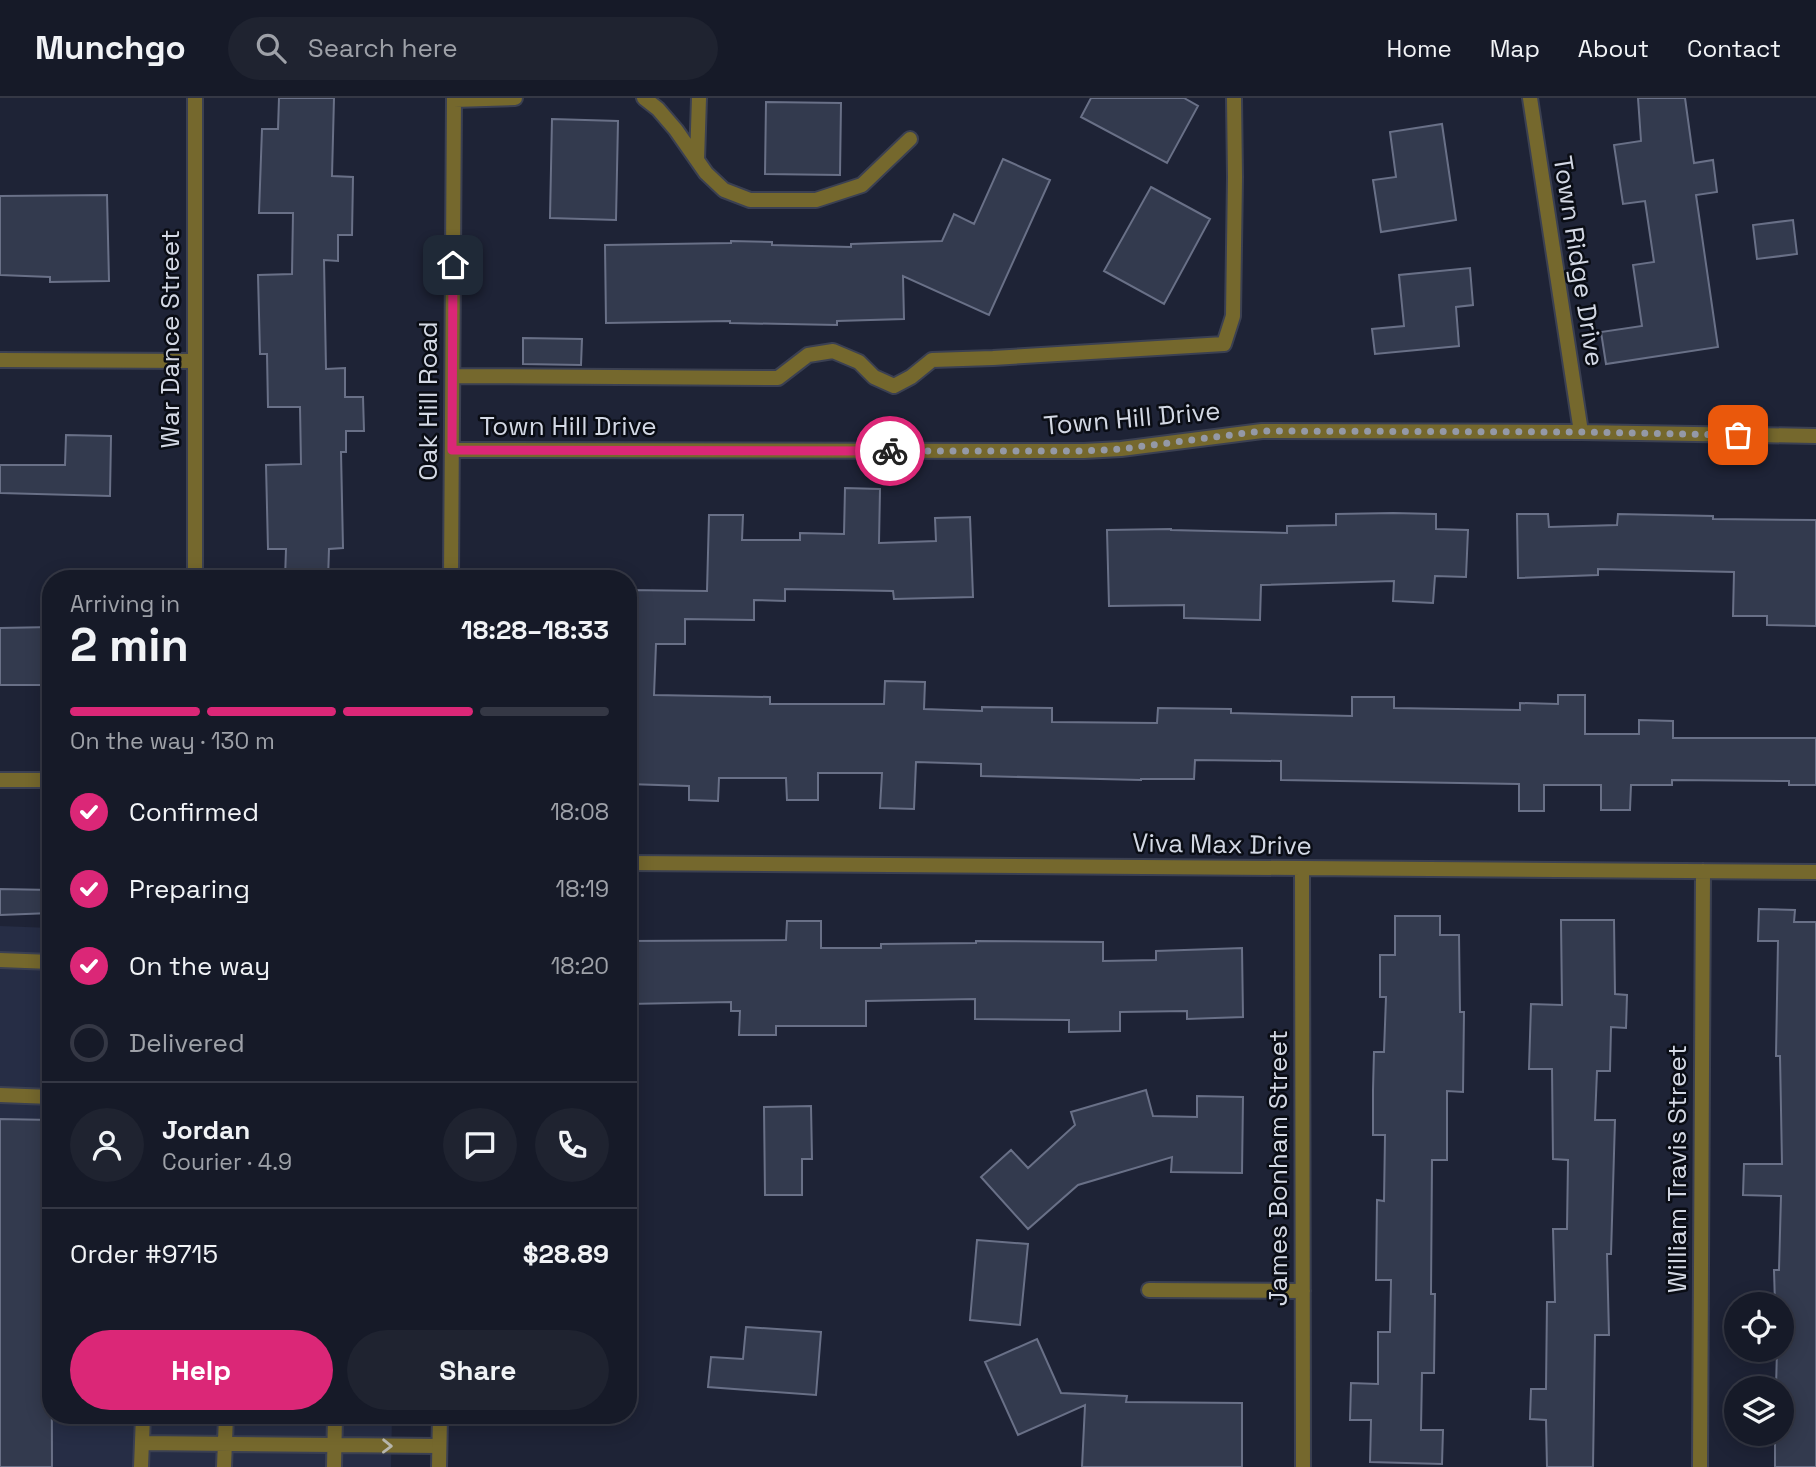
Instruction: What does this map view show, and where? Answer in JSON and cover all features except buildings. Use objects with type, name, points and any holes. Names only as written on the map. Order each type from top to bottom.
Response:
[{"type":"street","name":"War Dance Street","points":[[194,570],[195,98]]},
{"type":"street","points":[[454,99],[516,98]]},
{"type":"street","points":[[644,98],[658,109],[676,130],[706,173],[724,190],[751,200],[816,200],[862,185],[910,139]]},
{"type":"street","points":[[697,160],[699,98]]},
{"type":"street","points":[[453,376],[778,378],[808,355],[832,351],[859,362],[874,377],[894,386],[911,377],[932,360],[1224,344],[1233,316],[1234,98]]},
{"type":"street","name":"Town Ridge Drive","points":[[1530,98],[1581,432]]},
{"type":"street","name":"Oak Hill Road","points":[[451,570],[454,99]]},
{"type":"street","points":[[0,360],[194,361]]},
{"type":"street","name":"Town Hill Drive","points":[[452,450],[1084,451],[1121,449],[1262,431],[1816,436]]},
{"type":"street","points":[[0,780],[42,780]]},
{"type":"street","name":"Viva Max Drive","points":[[637,863],[1816,872]]},
{"type":"street","name":"James Bonham Street","points":[[1302,869],[1303,1467]]},
{"type":"street","name":"William Travis Street","points":[[1700,1467],[1703,872]]},
{"type":"street","points":[[0,960],[42,962]]},
{"type":"street","points":[[0,1095],[42,1097]]},
{"type":"street","points":[[1149,1290],[1303,1291]]},
{"type":"street","points":[[141,1467],[143,1424]]},
{"type":"street","points":[[224,1467],[226,1424]]},
{"type":"street","points":[[334,1467],[335,1424]]},
{"type":"street","points":[[439,1467],[440,1424]]},
{"type":"street","points":[[142,1443],[439,1446]]},
{"type":"shaded area","points":[[0,926],[42,928],[42,1424],[392,1424],[391,1467],[0,1467]]},
{"type":"way so far","points":[[890,451],[1084,451],[1121,449],[1262,431],[1738,435]]},
{"type":"route","points":[[453,265],[452,450],[890,451]]}]
